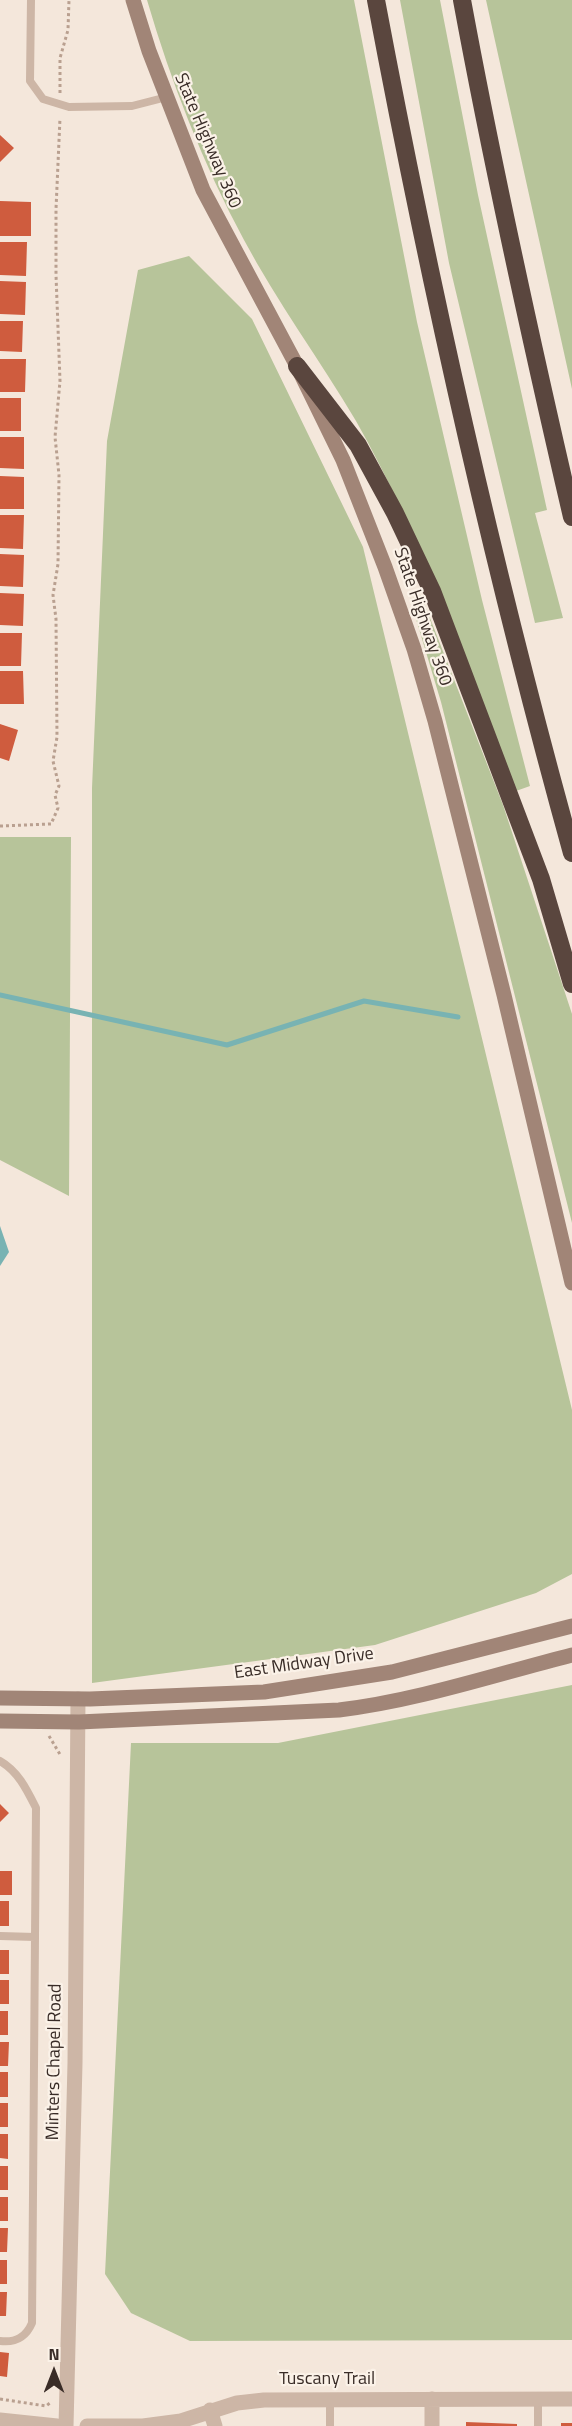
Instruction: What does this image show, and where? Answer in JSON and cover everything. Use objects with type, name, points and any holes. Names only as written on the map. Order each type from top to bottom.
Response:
[{"type":"highway","points":[[376,0],[417,211],[471,459],[572,853]]},
{"type":"highway","points":[[462,0],[534,356],[572,517]]},
{"type":"highway","points":[[297,366],[358,445],[395,513],[432,591],[541,879],[572,984]]},
{"type":"main road","name":"State Highway 360","points":[[133,0],[149,51],[203,190],[297,366],[343,460],[414,649],[435,721],[492,949],[572,1283]]},
{"type":"main road","name":"East Midway Drive","points":[[0,1698],[78,1699],[264,1692],[392,1672],[572,1626]]},
{"type":"main road","points":[[0,1721],[79,1722],[366,1707],[572,1655]]},
{"type":"street","name":"Minters Chapel Road","points":[[66,2426],[75,2063],[78,1699]]},
{"type":"street","points":[[432,2399],[432,2426]]},
{"type":"street","name":"Tuscany Trail","points":[[87,2426],[143,2426],[181,2421],[210,2410],[255,2401],[572,2399]]},
{"type":"street","points":[[210,2410],[215,2426]]},
{"type":"street","points":[[0,2420],[57,2426]]},
{"type":"lane","points":[[31,0],[30,81],[43,99],[69,107],[132,106],[167,97]]},
{"type":"lane","points":[[0,1761],[8,1765],[26,1786],[36,1809],[32,2323],[28,2332],[20,2339],[0,2341]]},
{"type":"lane","points":[[0,1936],[35,1937]]},
{"type":"lane","points":[[537,2426],[538,2399]]},
{"type":"lane","points":[[330,2400],[330,2426]]},
{"type":"path","points":[[0,826],[51,824],[58,808],[55,795],[59,786],[53,761],[57,737],[56,619],[53,595],[58,564],[59,475],[55,437],[60,381],[56,209],[60,58],[68,30],[69,0]]},
{"type":"path","points":[[39,1735],[52,1739],[61,1756],[61,1764]]},
{"type":"path","points":[[0,2399],[46,2406],[55,2399]]},
{"type":"green space","points":[[147,0],[354,0],[417,322],[482,600],[530,786],[516,791],[400,506],[373,453],[342,398],[270,286],[229,211],[189,122]]},
{"type":"green space","points":[[400,0],[440,0],[478,195],[547,510],[535,513],[563,618],[535,623],[449,263]]},
{"type":"green space","points":[[486,0],[572,0],[572,389]]},
{"type":"green space","points":[[189,256],[252,319],[363,547],[572,1410],[572,1574],[536,1593],[375,1645],[92,1683],[92,788],[107,441],[138,270]]},
{"type":"green space","points":[[421,595],[503,805],[572,1014],[572,1223],[441,702],[410,599]]},
{"type":"green space","points":[[0,837],[71,837],[69,1196],[0,1160]]},
{"type":"green space","points":[[572,1685],[572,2340],[190,2341],[131,2313],[105,2274],[131,1743],[278,1743]]},
{"type":"water","points":[[0,1226],[9,1252],[0,1266]]},
{"type":"building","points":[[0,135],[14,148],[0,162]]},
{"type":"building","points":[[0,201],[31,202],[31,236],[0,236]]},
{"type":"building","points":[[0,242],[27,242],[26,276],[0,275]]},
{"type":"building","points":[[0,281],[26,282],[25,315],[0,314]]},
{"type":"building","points":[[0,321],[23,321],[22,352],[0,351]]},
{"type":"building","points":[[0,359],[26,359],[25,392],[0,392]]},
{"type":"building","points":[[0,398],[21,398],[21,431],[0,431]]},
{"type":"building","points":[[0,437],[24,437],[24,469],[0,468]]},
{"type":"building","points":[[0,476],[24,477],[24,509],[0,509]]},
{"type":"building","points":[[0,515],[24,515],[23,549],[0,548]]},
{"type":"building","points":[[0,554],[24,555],[23,587],[0,586]]},
{"type":"building","points":[[0,593],[24,594],[23,626],[0,625]]},
{"type":"building","points":[[0,633],[22,633],[21,666],[0,666]]},
{"type":"building","points":[[0,671],[23,671],[24,704],[0,704]]},
{"type":"building","points":[[0,724],[18,730],[9,761],[0,758]]},
{"type":"building","points":[[0,1804],[9,1813],[0,1822]]},
{"type":"building","points":[[0,1871],[12,1871],[12,1895],[0,1895]]},
{"type":"building","points":[[0,1901],[9,1901],[9,1926],[0,1926]]},
{"type":"building","points":[[0,1950],[9,1950],[9,1974],[0,1974]]},
{"type":"building","points":[[0,1980],[9,1980],[9,2004],[0,2004]]},
{"type":"building","points":[[0,2011],[8,2011],[8,2035],[0,2035]]},
{"type":"building","points":[[0,2042],[9,2042],[8,2066],[0,2066]]},
{"type":"building","points":[[0,2072],[8,2072],[8,2097],[0,2097]]},
{"type":"building","points":[[0,2103],[8,2103],[8,2127],[0,2127]]},
{"type":"building","points":[[0,2134],[8,2134],[8,2159],[0,2158]]},
{"type":"building","points":[[0,2166],[8,2166],[8,2190],[0,2190]]},
{"type":"building","points":[[0,2197],[8,2197],[8,2221],[0,2221]]},
{"type":"building","points":[[0,2228],[8,2228],[7,2252],[0,2252]]},
{"type":"building","points":[[0,2260],[7,2260],[7,2284],[0,2284]]},
{"type":"building","points":[[0,2292],[7,2292],[6,2316],[0,2316]]},
{"type":"building","points":[[0,2352],[9,2353],[7,2377],[0,2376]]},
{"type":"building","points":[[466,2422],[517,2424],[517,2426],[466,2426]]},
{"type":"building","points":[[561,2423],[572,2423],[572,2426],[561,2426]]},
{"type":"waterway","points":[[0,995],[227,1045],[364,1001],[458,1017]]}]
